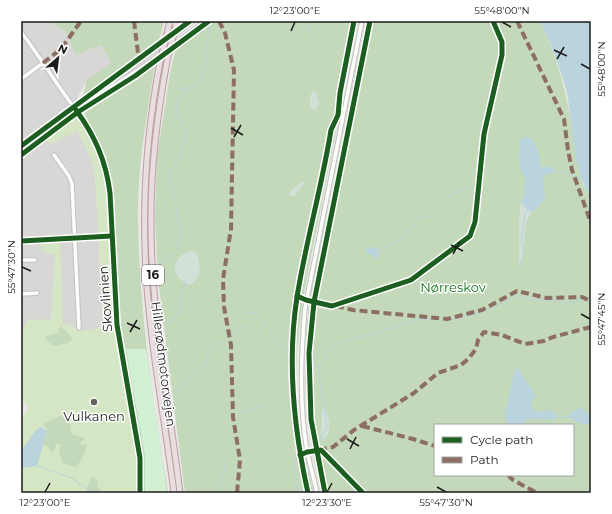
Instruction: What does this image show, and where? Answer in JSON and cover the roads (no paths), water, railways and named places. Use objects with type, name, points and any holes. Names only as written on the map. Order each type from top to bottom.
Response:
[{"type":"highway","name":"Hillerødmotorvejen","points":[[170,21],[153,97],[146,157],[145,251],[149,304],[174,493]]},
{"type":"highway","name":"Hillerødmotorvejen","points":[[176,23],[168,56],[156,130],[151,187],[151,225],[156,302],[180,493]]},
{"type":"street","points":[[81,107],[194,21]]},
{"type":"street","points":[[21,150],[76,110],[144,66],[206,21]]},
{"type":"street","points":[[317,493],[307,452],[302,398],[301,352],[305,308],[362,21]]},
{"type":"street","name":"Skovlinien","points":[[21,32],[97,142],[105,166],[110,193],[117,324],[140,458],[140,493]]},
{"type":"street","points":[[21,79],[43,63]]},
{"type":"street","points":[[54,155],[69,176],[72,184],[79,328]]},
{"type":"street","points":[[21,241],[112,236]]},
{"type":"street","points":[[21,260],[35,260]]},
{"type":"street","points":[[21,294],[37,293]]},
{"type":"water","points":[[540,21],[591,21],[591,195],[585,188],[577,162],[566,89],[548,38]]},
{"type":"water","points":[[526,136],[536,145],[542,168],[550,166],[555,170],[552,173],[544,175],[543,182],[545,198],[543,202],[532,212],[524,206],[521,201],[524,194],[525,177],[519,164],[519,149],[521,139]]},
{"type":"water","points":[[366,247],[377,248],[379,257],[376,258],[365,251]]},
{"type":"water","points":[[515,368],[518,368],[536,396],[532,400],[531,407],[539,412],[551,410],[557,415],[555,420],[528,419],[522,424],[507,424],[505,414]]},
{"type":"water","points":[[579,407],[591,415],[591,424],[581,424],[568,417]]},
{"type":"water","points":[[41,427],[47,431],[37,466],[21,468],[21,451],[35,431]]},
{"type":"waterway","points":[[306,21],[311,35]]},
{"type":"waterway","points":[[161,262],[171,256],[178,248],[180,232],[170,173],[179,159],[187,133],[179,121],[176,111],[177,101],[200,78],[205,59],[209,26]]},
{"type":"waterway","points":[[177,90],[189,88]]},
{"type":"waterway","points":[[555,170],[581,178]]},
{"type":"waterway","points":[[447,200],[450,195],[469,188],[476,191]]},
{"type":"waterway","points":[[518,268],[523,257],[523,245],[521,243],[525,214],[528,210]]},
{"type":"waterway","points":[[379,251],[401,240],[418,219],[429,216]]},
{"type":"waterway","points":[[167,325],[178,314],[183,289],[187,278]]},
{"type":"waterway","points":[[313,355],[313,362],[318,368],[329,351],[340,343],[421,319],[446,320],[467,317],[502,304],[518,295],[530,299],[566,303],[584,299]]},
{"type":"waterway","points":[[248,313],[253,312],[288,352]]},
{"type":"waterway","points":[[231,335],[244,326]]},
{"type":"waterway","points":[[176,392],[201,369],[212,349],[228,337]]},
{"type":"waterway","points":[[318,368],[327,427],[320,441]]},
{"type":"waterway","points":[[237,414],[266,405]]},
{"type":"waterway","points":[[562,418],[568,417]]},
{"type":"waterway","points":[[297,458],[293,467],[298,493]]},
{"type":"waterway","points":[[218,493],[227,459]]},
{"type":"waterway","points":[[37,466],[72,478],[92,493]]},
{"type":"place","name":"Vulkanen","points":[[94,402]]},
{"type":"park label","name":"Nørreskov","points":[[453,287]]}]
